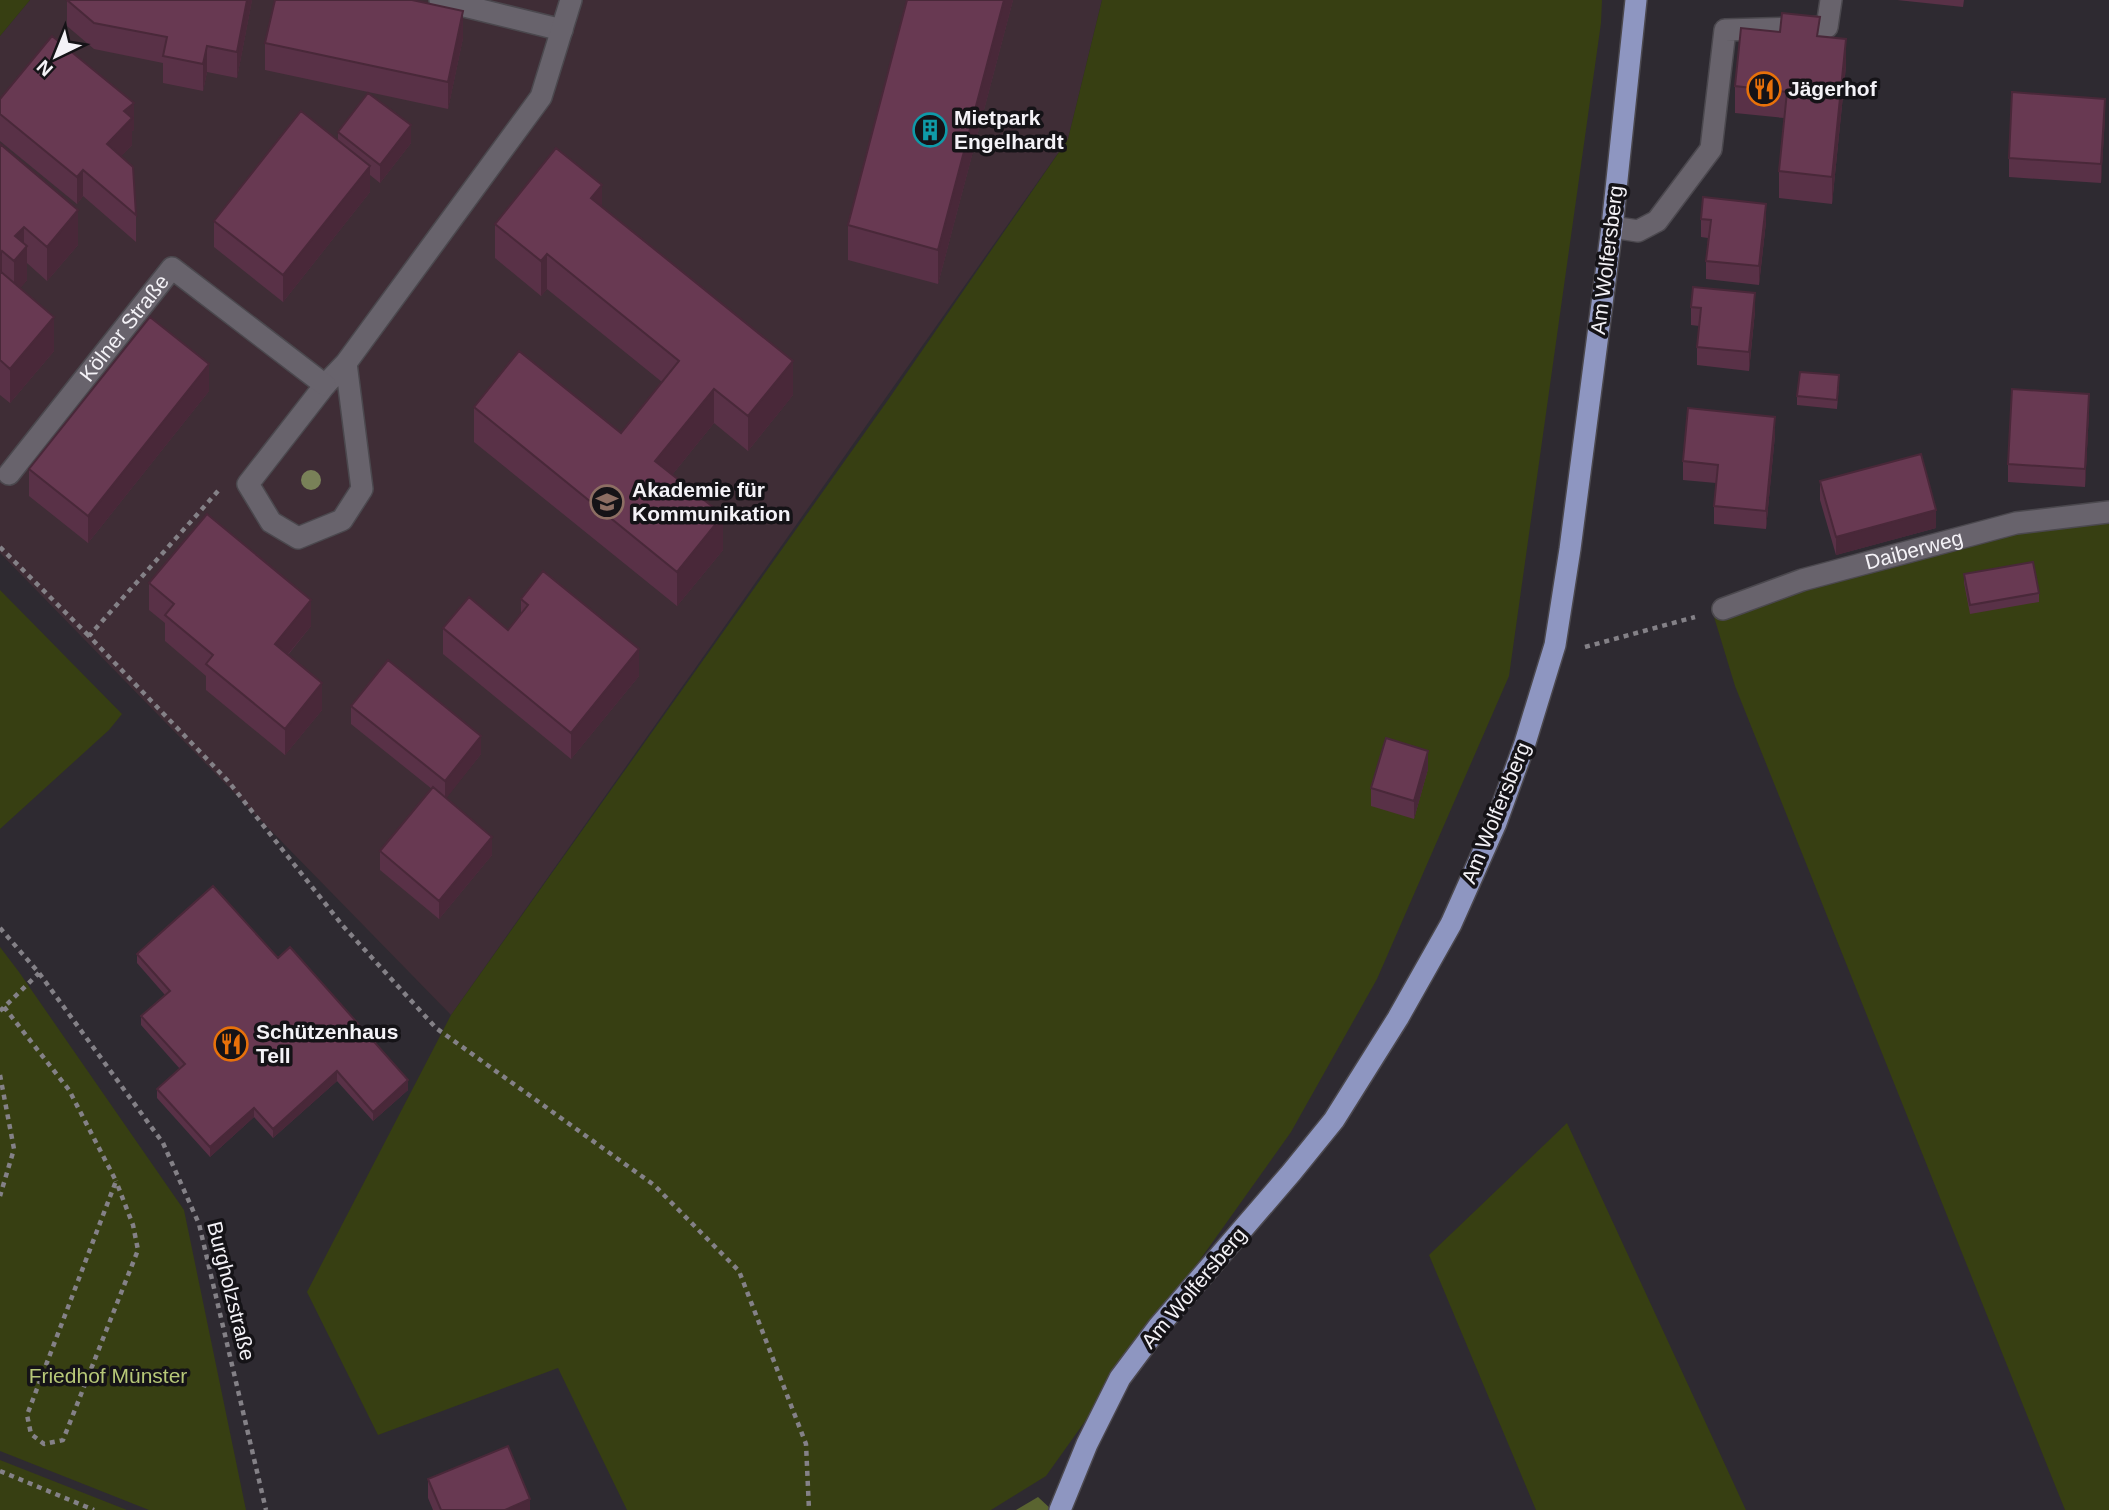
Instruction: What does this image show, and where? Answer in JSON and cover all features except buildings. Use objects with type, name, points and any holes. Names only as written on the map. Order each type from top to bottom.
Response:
[{"type":"main road","name":"Am Wolfersberg","points":[[1059,1510],[1087,1444],[1120,1378],[1159,1326],[1291,1174],[1334,1120],[1398,1018],[1451,923],[1496,823],[1525,743],[1555,645],[1612,227],[1636,0]]},
{"type":"street","points":[[440,0],[562,30]]},
{"type":"street","points":[[346,363],[362,489],[341,520],[298,538],[271,522],[248,484],[325,385],[346,363],[541,97],[571,0]]},
{"type":"street","points":[[1612,227],[1638,231],[1657,221],[1711,149],[1725,30],[1827,27],[1831,0]]},
{"type":"street","name":"Kölner Straße","points":[[9,474],[172,268],[325,385]]},
{"type":"street","name":"Daiberweg","points":[[1723,609],[1802,580],[2016,523],[2109,512]]},
{"type":"path","points":[[89,636],[221,487],[248,484]]},
{"type":"path","points":[[0,547],[228,781],[343,926],[436,1028],[654,1185],[739,1270],[806,1444],[809,1510]]},
{"type":"path","points":[[1581,648],[1723,609]]},
{"type":"path","name":"Burgholzstraße","points":[[0,928],[39,973],[163,1143],[200,1224],[266,1510]]},
{"type":"path","points":[[39,973],[2,1009],[69,1090],[117,1181],[133,1226],[138,1250],[63,1440],[44,1444],[31,1434],[27,1415],[117,1181]]},
{"type":"path","points":[[0,1075],[13,1149],[0,1196]]},
{"type":"path","points":[[0,1471],[94,1510]]},
{"type":"shaded area","points":[[30,0],[1102,0],[1068,139],[451,1015],[0,553],[0,36]]},
{"type":"green space","points":[[0,0],[30,0],[0,36]]},
{"type":"green space","points":[[1102,0],[1602,0],[1601,23],[1509,676],[1377,979],[1291,1132],[1046,1476],[991,1510],[627,1510],[558,1368],[378,1435],[307,1292],[451,1015],[888,400],[1068,139]]},
{"type":"green space","points":[[2109,508],[2109,1510],[2065,1510],[1735,686],[1711,607],[1800,577]]},
{"type":"green space","points":[[0,590],[122,714],[109,730],[0,829]]},
{"type":"green space","name":"Friedhof Münster","points":[[0,947],[184,1210],[246,1510],[149,1510],[0,1451]]},
{"type":"green space","points":[[1567,1123],[1746,1510],[1536,1510],[1429,1255]]},
{"type":"green space","points":[[0,1460],[127,1510],[0,1510]]},
{"type":"green space","points":[[1038,1497],[1052,1510],[1016,1510]]},
{"type":"place","name":"Jägerhof","points":[[1764,89]]},
{"type":"place","name":"Mietpark Engelhardt","points":[[930,130]]},
{"type":"place","name":"Akademie für Kommunikation","points":[[607,502]]},
{"type":"place","name":"Schützenhaus Tell","points":[[231,1044]]}]
